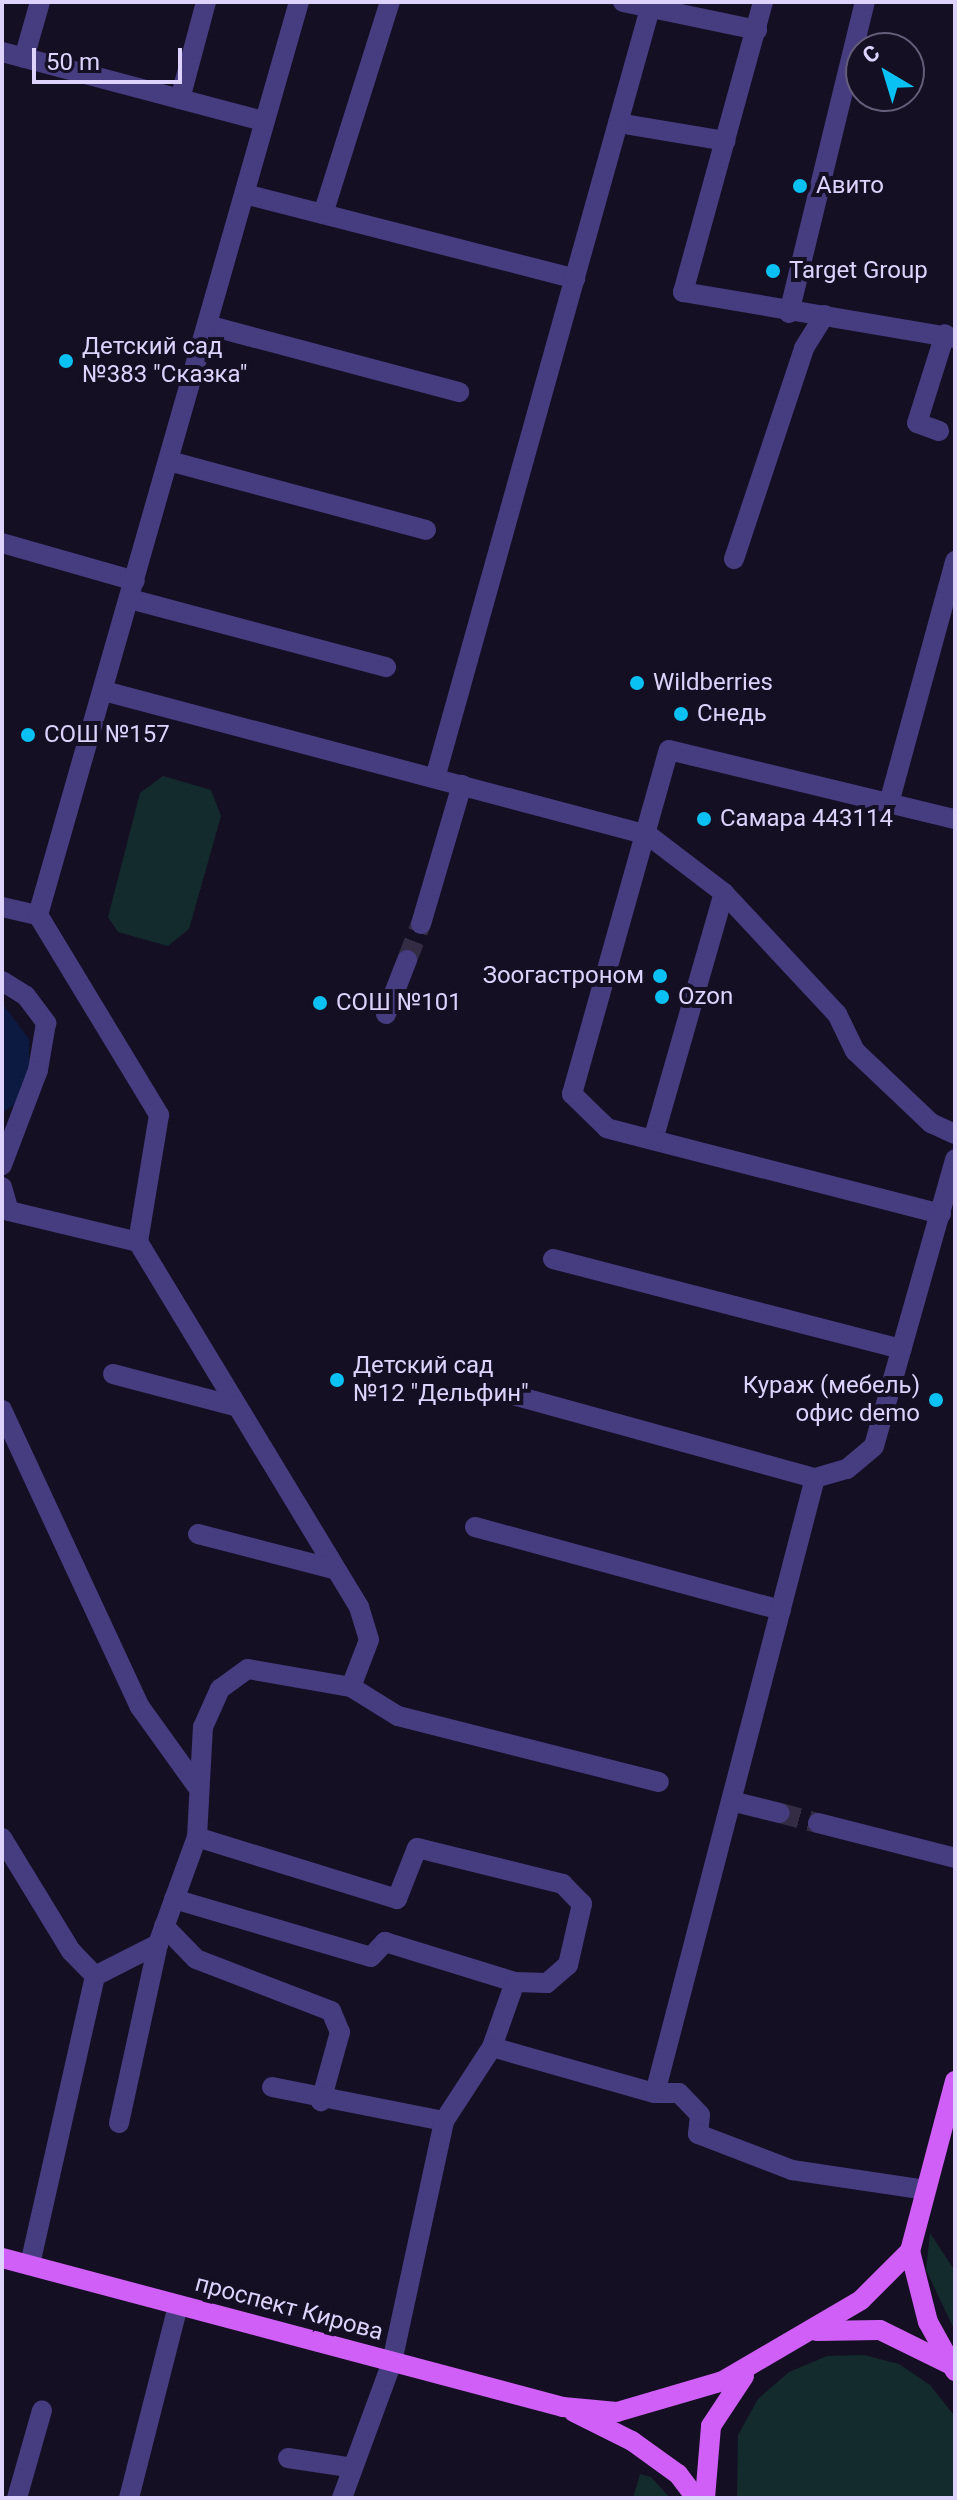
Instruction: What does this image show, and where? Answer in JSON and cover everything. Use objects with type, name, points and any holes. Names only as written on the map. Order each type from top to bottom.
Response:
[{"type":"main road","points":[[953,2368],[928,2322],[910,2251],[955,2081]]},
{"type":"main road","points":[[563,2407],[642,2407],[723,2381],[813,2331],[861,2300],[910,2251]]},
{"type":"main road","name":"проспект Кирова","points":[[2,2258],[563,2407]]},
{"type":"main road","points":[[813,2331],[880,2330],[953,2368]]},
{"type":"main road","points":[[705,2498],[711,2426],[760,2358]]},
{"type":"main road","points":[[563,2407],[632,2441],[678,2474],[696,2498]]},
{"type":"street","points":[[24,58],[40,2]]},
{"type":"street","points":[[180,99],[206,2]]},
{"type":"street","points":[[299,2],[38,915],[159,1115],[138,1242],[333,1569],[359,1607],[369,1640],[351,1687]]},
{"type":"street","points":[[323,214],[390,2]]},
{"type":"street","points":[[623,2],[651,5],[757,30]]},
{"type":"street","points":[[763,2],[683,292],[789,313],[825,315],[950,336],[917,423],[939,431]]},
{"type":"street","points":[[789,313],[865,2]]},
{"type":"street","points":[[435,778],[651,5]]},
{"type":"street","points":[[2,52],[264,121]]},
{"type":"street","points":[[618,123],[726,141]]},
{"type":"street","points":[[245,194],[575,279]]},
{"type":"street","points":[[734,559],[804,348],[825,315]]},
{"type":"street","points":[[207,325],[459,392]]},
{"type":"street","points":[[169,461],[426,530]]},
{"type":"street","points":[[2,543],[132,590],[386,667]]},
{"type":"street","points":[[889,803],[955,561]]},
{"type":"street","points":[[104,691],[648,835],[724,893],[837,1014],[855,1051],[931,1123],[955,1134]]},
{"type":"street","points":[[941,1214],[607,1128],[572,1094],[648,835],[669,750],[955,819]]},
{"type":"street","points":[[421,924],[462,785]]},
{"type":"street","points":[[653,1140],[724,893]]},
{"type":"street","points":[[6,912],[38,915]]},
{"type":"street","points":[[386,1014],[407,960]]},
{"type":"street","points":[[2,981],[46,1023],[38,1070],[2,1165]]},
{"type":"street","points":[[509,1394],[815,1478],[847,1469],[874,1446],[955,1159]]},
{"type":"street","points":[[2,1187],[9,1211],[138,1242]]},
{"type":"street","points":[[553,1259],[902,1349]]},
{"type":"street","points":[[113,1374],[238,1407]]},
{"type":"street","points":[[2,1410],[140,1707],[199,1789]]},
{"type":"street","points":[[655,2093],[815,1478]]},
{"type":"street","points":[[475,1527],[781,1610]]},
{"type":"street","points":[[198,1534],[333,1569]]},
{"type":"street","points":[[119,2123],[161,1935],[197,1837],[203,1727],[220,1689],[248,1669],[351,1687],[398,1716],[659,1782]]},
{"type":"street","points":[[731,1801],[780,1813]]},
{"type":"street","points":[[818,1823],[955,1858]]},
{"type":"street","points":[[174,1899],[371,1957],[385,1942],[515,1982],[547,1983],[568,1965],[582,1904],[563,1884],[417,1848],[397,1899],[197,1837]]},
{"type":"street","points":[[2,1838],[71,1951],[95,1976]]},
{"type":"street","points":[[30,2265],[95,1976],[161,1935]]},
{"type":"street","points":[[161,1935],[196,1959],[331,2011],[340,2032],[321,2101]]},
{"type":"street","points":[[342,2498],[348,2467],[392,2362],[444,2121],[492,2047],[515,1982]]},
{"type":"street","points":[[492,2047],[655,2093],[679,2093],[700,2115],[698,2134],[792,2170],[926,2190]]},
{"type":"street","points":[[272,2087],[321,2101],[444,2121]]},
{"type":"street","points":[[129,2498],[178,2306]]},
{"type":"street","points":[[17,2498],[42,2410]]},
{"type":"street","points":[[288,2458],[348,2467]]},
{"type":"green space","points":[[163,776],[211,790],[221,816],[189,929],[168,946],[118,932],[108,917],[140,793]]},
{"type":"green space","points":[[930,2233],[955,2271],[955,2331],[926,2270]]},
{"type":"green space","points":[[864,2355],[899,2364],[930,2385],[953,2414],[955,2498],[737,2498],[738,2435],[758,2399],[789,2372],[827,2356]]},
{"type":"green space","points":[[640,2474],[651,2477],[670,2498],[633,2498]]},
{"type":"water","points":[[2,1003],[29,1039],[29,1070],[16,1104],[2,1113]]},
{"type":"tunnel","points":[[407,960],[421,924]]},
{"type":"tunnel","points":[[780,1813],[818,1823]]},
{"type":"place","name":"Авито","points":[[800,186]]},
{"type":"place","name":"Target Group","points":[[773,271]]},
{"type":"place","name":"Детский сад №383 \"Сказка\"","points":[[66,361]]},
{"type":"place","name":"Wildberries","points":[[637,683]]},
{"type":"place","name":"Снедь","points":[[681,714]]},
{"type":"place","name":"СОШ №157","points":[[28,735]]},
{"type":"place","name":"Самара 443114","points":[[704,819]]},
{"type":"place","name":"Зоогастроном","points":[[660,976]]},
{"type":"place","name":"Ozon","points":[[662,997]]},
{"type":"place","name":"СОШ №101","points":[[320,1003]]},
{"type":"place","name":"Детский сад №12 \"Дельфин\"","points":[[337,1380]]},
{"type":"place","name":"Кураж (мебель) офис demo","points":[[936,1400]]}]
